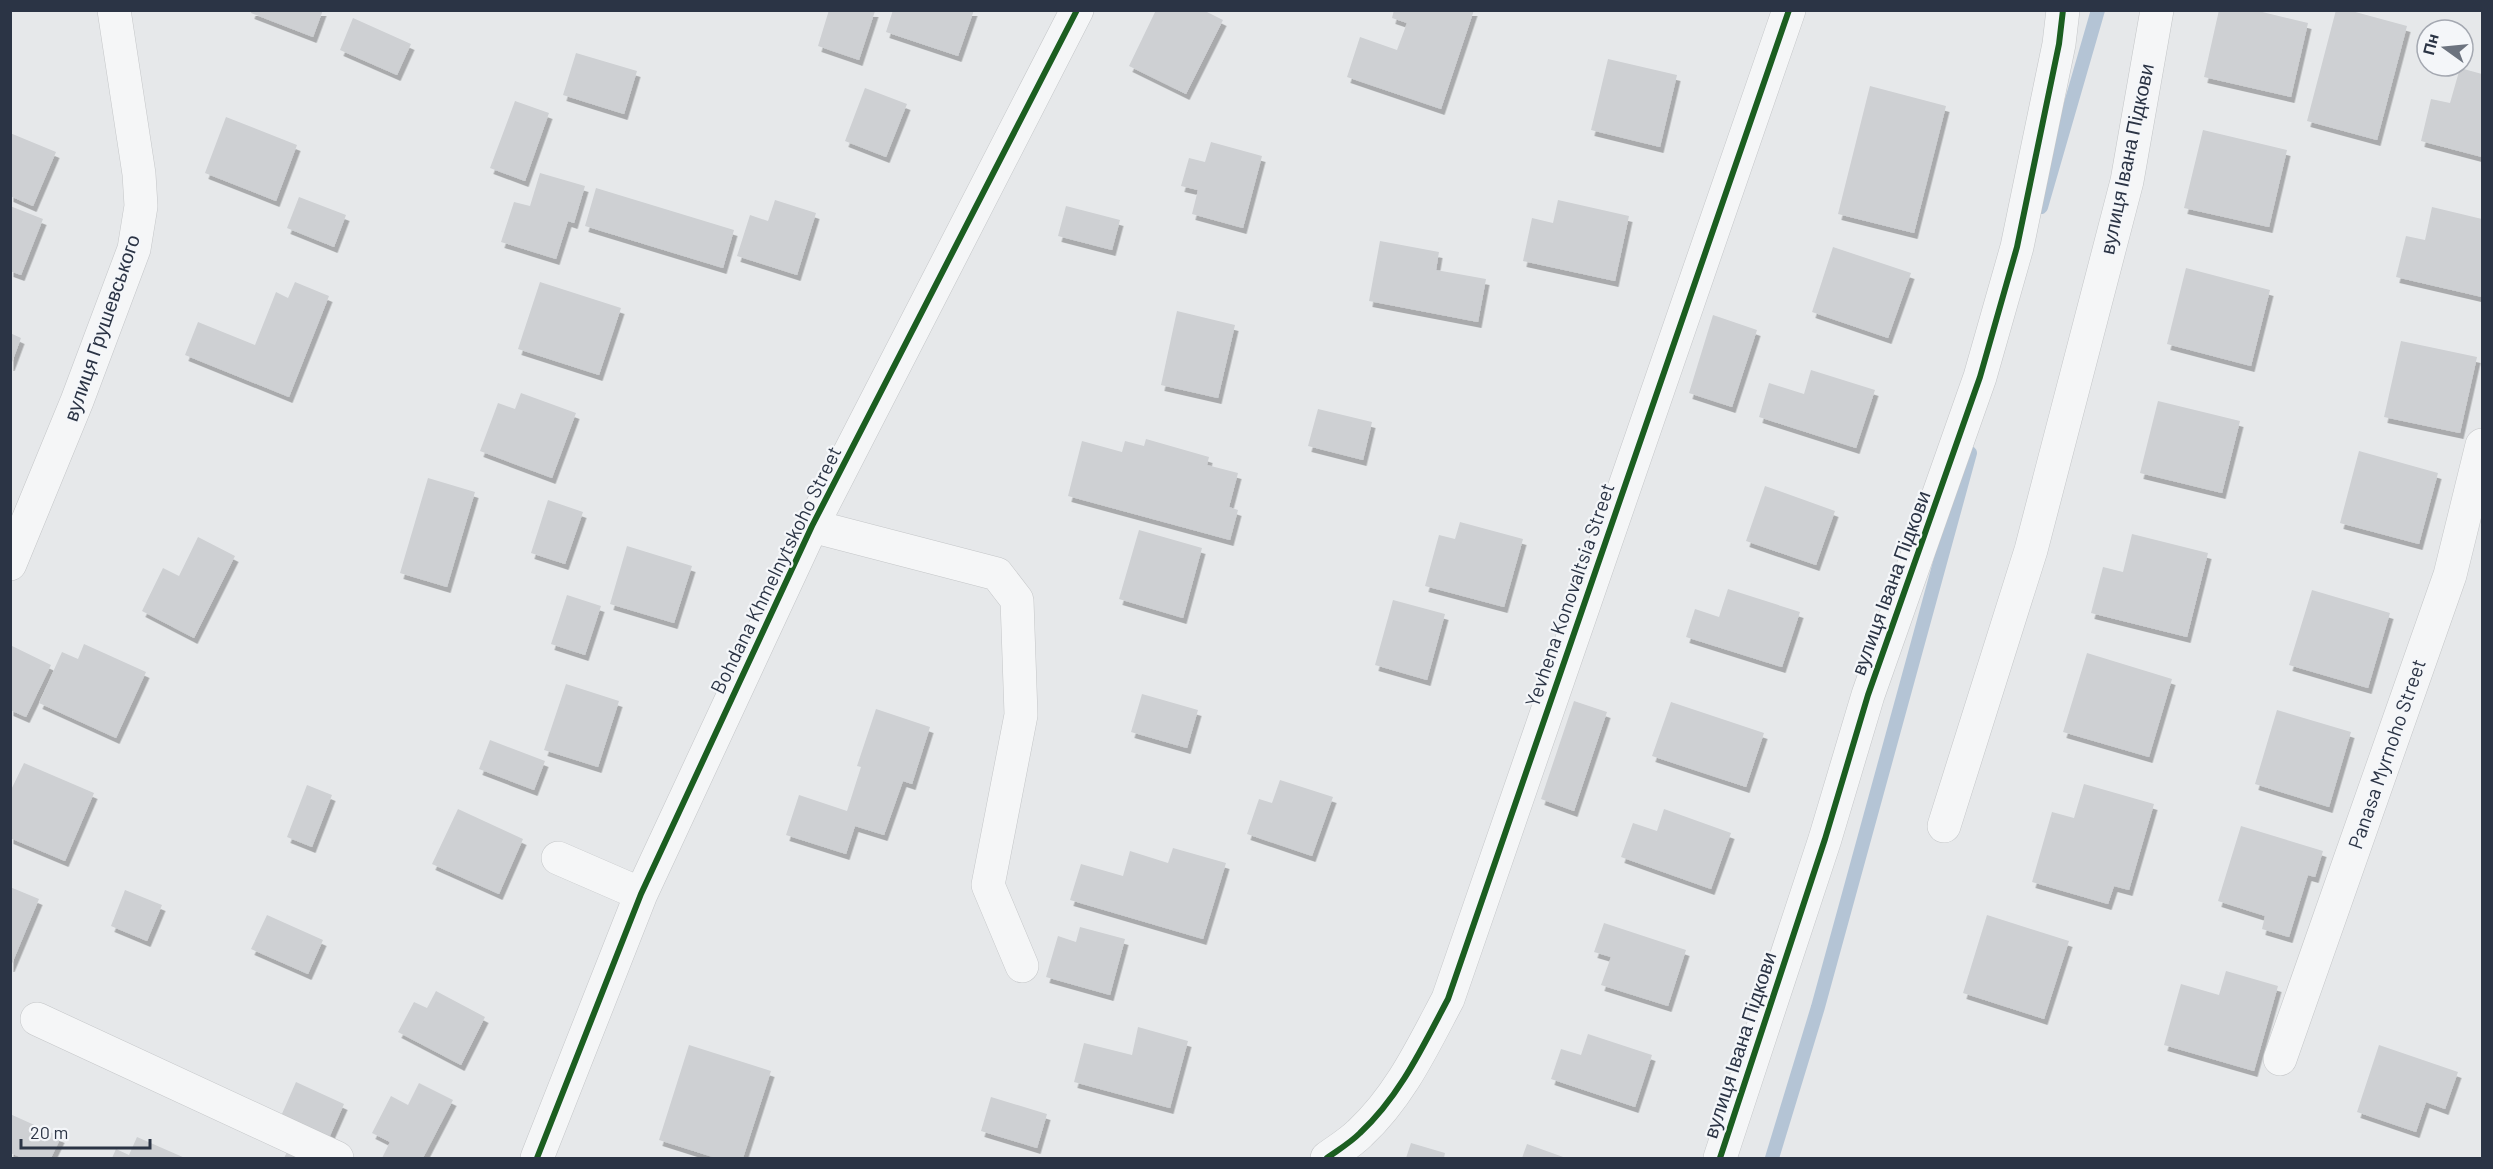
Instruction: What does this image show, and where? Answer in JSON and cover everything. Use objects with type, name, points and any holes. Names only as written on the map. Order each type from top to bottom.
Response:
[{"type":"street","name":"вулиця Грушевського","points":[[10,564],[77,401],[134,249],[141,206],[139,174],[114,10]]},
{"type":"street","name":"Bohdana Khmelnytskoho Street","points":[[537,1158],[641,894],[812,525],[1077,10]]},
{"type":"street","name":"Yevhena Konovaltsia Street","points":[[1327,1158],[1359,1134],[1383,1109],[1406,1077],[1448,999],[1789,10]]},
{"type":"street","name":"вулиця Івана Підкови","points":[[1720,1158],[1825,839],[1868,695],[1980,377],[2018,247],[2059,44],[2063,10]]},
{"type":"street","name":"вулиця Івана Підкови","points":[[1944,826],[2031,550],[2127,181],[2157,10]]},
{"type":"street","name":"Panasa Myrnoho Street","points":[[2280,1059],[2450,575],[2482,445]]},
{"type":"street","points":[[812,525],[997,574],[1017,600],[1021,715],[988,885],[1022,966]]},
{"type":"street","points":[[558,858],[641,894]]},
{"type":"street","points":[[37,1019],[337,1158]]},
{"type":"building","points":[[252,10],[323,10],[313,37],[251,13]]},
{"type":"building","points":[[829,10],[875,11],[859,60],[818,46]]},
{"type":"building","points":[[893,10],[974,10],[958,56],[886,32]]},
{"type":"building","points":[[1156,10],[1203,10],[1223,20],[1186,94],[1129,66]]},
{"type":"building","points":[[1394,10],[1474,10],[1441,109],[1347,77],[1360,37],[1397,50],[1407,23],[1392,18]]},
{"type":"building","points":[[2219,10],[2254,10],[2308,23],[2291,97],[2204,77]]},
{"type":"building","points":[[2336,10],[2348,10],[2407,26],[2377,140],[2307,121]]},
{"type":"building","points":[[353,18],[411,44],[397,75],[340,50]]},
{"type":"building","points":[[576,53],[637,71],[624,114],[563,95]]},
{"type":"building","points":[[1608,59],[1677,75],[1660,147],[1591,130]]},
{"type":"building","points":[[2475,72],[2482,74],[2482,157],[2421,141],[2431,99],[2450,103],[2457,78],[2475,78]]},
{"type":"building","points":[[1870,86],[1946,106],[1914,233],[1838,214]]},
{"type":"building","points":[[865,88],[907,104],[886,157],[845,141]]},
{"type":"building","points":[[515,101],[549,113],[525,181],[490,168]]},
{"type":"building","points":[[226,117],[297,145],[276,201],[205,173]]},
{"type":"building","points":[[2203,130],[2287,150],[2269,227],[2184,208]]},
{"type":"building","points":[[10,133],[56,152],[33,206],[10,196]]},
{"type":"building","points":[[1211,142],[1262,156],[1243,228],[1192,214],[1198,190],[1181,186],[1189,158],[1205,162]]},
{"type":"building","points":[[540,173],[585,186],[574,223],[568,221],[556,259],[501,242],[514,202],[530,206]]},
{"type":"building","points":[[596,188],[734,230],[723,268],[585,226]]},
{"type":"building","points":[[299,197],[346,215],[334,247],[287,228]]},
{"type":"building","points":[[775,200],[816,213],[797,275],[737,256],[750,215],[768,221]]},
{"type":"building","points":[[1558,200],[1629,216],[1615,281],[1523,261],[1532,218],[1553,223]]},
{"type":"building","points":[[10,206],[43,219],[21,275],[10,271]]},
{"type":"building","points":[[1066,206],[1120,220],[1112,250],[1058,236]]},
{"type":"building","points":[[2432,207],[2482,219],[2482,297],[2396,277],[2406,236],[2425,240]]},
{"type":"building","points":[[1380,241],[1439,252],[1436,270],[1486,279],[1478,322],[1369,301]]},
{"type":"building","points":[[1833,247],[1911,273],[1888,338],[1812,312]]},
{"type":"building","points":[[2186,268],[2270,290],[2251,366],[2167,344]]},
{"type":"building","points":[[295,282],[329,296],[289,397],[185,355],[198,322],[255,345],[276,292],[288,298]]},
{"type":"building","points":[[540,282],[621,308],[599,375],[518,349]]},
{"type":"building","points":[[1177,311],[1235,325],[1218,398],[1161,385]]},
{"type":"building","points":[[1713,315],[1757,330],[1732,407],[1689,393]]},
{"type":"building","points":[[10,333],[21,338],[11,365],[10,365]]},
{"type":"building","points":[[2401,341],[2477,357],[2460,433],[2384,417]]},
{"type":"building","points":[[1811,370],[1875,390],[1856,448],[1759,417],[1769,383],[1804,394]]},
{"type":"building","points":[[521,393],[576,413],[552,478],[480,451],[498,403],[515,409]]},
{"type":"building","points":[[2158,401],[2240,421],[2222,493],[2140,473]]},
{"type":"building","points":[[1318,409],[1372,422],[1363,460],[1308,446]]},
{"type":"building","points":[[1146,439],[1209,457],[1207,465],[1238,473],[1229,507],[1238,510],[1230,540],[1068,496],[1082,441],[1122,452],[1125,441],[1144,446]]},
{"type":"building","points":[[2359,451],[2438,473],[2419,544],[2340,523]]},
{"type":"building","points":[[428,478],[475,492],[447,587],[400,573]]},
{"type":"building","points":[[1765,486],[1835,511],[1816,565],[1746,541]]},
{"type":"building","points":[[548,500],[583,512],[565,564],[531,553]]},
{"type":"building","points":[[1460,522],[1523,539],[1504,607],[1425,586],[1439,535],[1455,539]]},
{"type":"building","points":[[1139,530],[1202,548],[1183,618],[1119,599]]},
{"type":"building","points":[[2132,534],[2208,553],[2187,637],[2091,613],[2103,567],[2123,572]]},
{"type":"building","points":[[198,537],[235,556],[194,638],[142,611],[163,568],[179,576]]},
{"type":"building","points":[[627,546],[692,566],[674,623],[610,604]]},
{"type":"building","points":[[1728,589],[1800,612],[1782,667],[1686,637],[1695,609],[1719,617]]},
{"type":"building","points":[[2312,590],[2390,613],[2368,688],[2289,665]]},
{"type":"building","points":[[567,595],[601,606],[585,655],[551,644]]},
{"type":"building","points":[[1393,600],[1445,614],[1427,680],[1375,665]]},
{"type":"building","points":[[84,644],[146,672],[116,738],[39,703],[62,652],[78,659]]},
{"type":"building","points":[[10,645],[51,665],[26,717],[10,710]]},
{"type":"building","points":[[2087,653],[2172,679],[2149,757],[2063,732]]},
{"type":"building","points":[[566,684],[619,701],[598,767],[544,750]]},
{"type":"building","points":[[1142,694],[1198,710],[1187,748],[1131,732]]},
{"type":"building","points":[[1574,701],[1607,712],[1574,811],[1541,799]]},
{"type":"building","points":[[1671,702],[1764,733],[1746,787],[1652,756]]},
{"type":"building","points":[[876,709],[930,727],[912,784],[903,781],[884,835],[855,826],[846,854],[786,835],[799,795],[847,811],[861,767],[857,766]]},
{"type":"building","points":[[2277,710],[2351,732],[2329,807],[2255,784]]},
{"type":"building","points":[[490,740],[545,761],[534,790],[479,769]]},
{"type":"building","points":[[24,763],[94,793],[65,861],[10,838],[10,792]]},
{"type":"building","points":[[1280,780],[1333,797],[1312,856],[1247,834],[1259,799],[1272,803]]},
{"type":"building","points":[[2084,784],[2154,804],[2129,890],[2114,886],[2108,904],[2032,882],[2052,812],[2074,818]]},
{"type":"building","points":[[307,785],[332,795],[312,847],[287,837]]},
{"type":"building","points":[[458,809],[523,839],[499,894],[432,864]]},
{"type":"building","points":[[1664,809],[1731,833],[1711,889],[1621,857],[1633,823],[1657,831]]},
{"type":"building","points":[[2241,826],[2323,851],[2315,877],[2308,875],[2289,937],[2262,929],[2265,916],[2218,901]]},
{"type":"building","points":[[1173,848],[1226,863],[1203,939],[1070,900],[1081,864],[1123,876],[1130,851],[1168,863]]},
{"type":"building","points":[[10,887],[39,899],[11,966],[10,966]]},
{"type":"building","points":[[125,890],[162,905],[147,941],[111,926]]},
{"type":"building","points":[[267,915],[323,940],[308,974],[251,949]]},
{"type":"building","points":[[1987,915],[2069,941],[2044,1019],[1963,993]]},
{"type":"building","points":[[1604,923],[1686,950],[1668,1006],[1601,985],[1611,957],[1594,952]]},
{"type":"building","points":[[1080,927],[1125,939],[1110,995],[1046,977],[1058,936],[1076,942]]},
{"type":"building","points":[[2226,971],[2278,986],[2254,1071],[2164,1045],[2181,984],[2219,995]]},
{"type":"building","points":[[436,991],[485,1017],[461,1065],[398,1032],[414,1002],[427,1008]]},
{"type":"building","points":[[1138,1027],[1188,1041],[1170,1108],[1074,1082],[1084,1043],[1132,1055]]},
{"type":"building","points":[[1588,1034],[1652,1055],[1635,1107],[1551,1079],[1561,1049],[1581,1055]]},
{"type":"building","points":[[689,1045],[771,1071],[743,1158],[716,1158],[659,1140]]},
{"type":"building","points":[[2379,1045],[2458,1072],[2445,1109],[2426,1102],[2416,1132],[2357,1112]]},
{"type":"building","points":[[296,1082],[344,1104],[329,1138],[281,1116]]},
{"type":"building","points":[[419,1083],[453,1100],[423,1158],[382,1158],[390,1142],[372,1133],[391,1096],[408,1105]]},
{"type":"building","points":[[991,1097],[1047,1114],[1037,1148],[981,1131]]},
{"type":"building","points":[[10,1114],[61,1137],[51,1158],[23,1158],[10,1153]]},
{"type":"building","points":[[137,1137],[185,1158],[112,1158],[116,1149],[129,1155]]},
{"type":"building","points":[[1411,1143],[1445,1153],[1444,1158],[1406,1158]]},
{"type":"building","points":[[1527,1144],[1566,1158],[1522,1158]]},
{"type":"building","points":[[290,1146],[317,1158],[284,1158]]},
{"type":"waterway","points":[[2041,207],[2098,10]]},
{"type":"waterway","points":[[1772,1158],[1818,1007],[1970,453]]},
{"type":"cycle path","points":[[537,1158],[641,894],[812,526],[1077,10]]},
{"type":"cycle path","points":[[1327,1158],[1356,1137],[1387,1103],[1410,1070],[1448,999],[1789,10]]},
{"type":"cycle path","points":[[1720,1158],[1825,839],[1868,695],[1980,377],[2017,247],[2059,44],[2063,10]]}]
